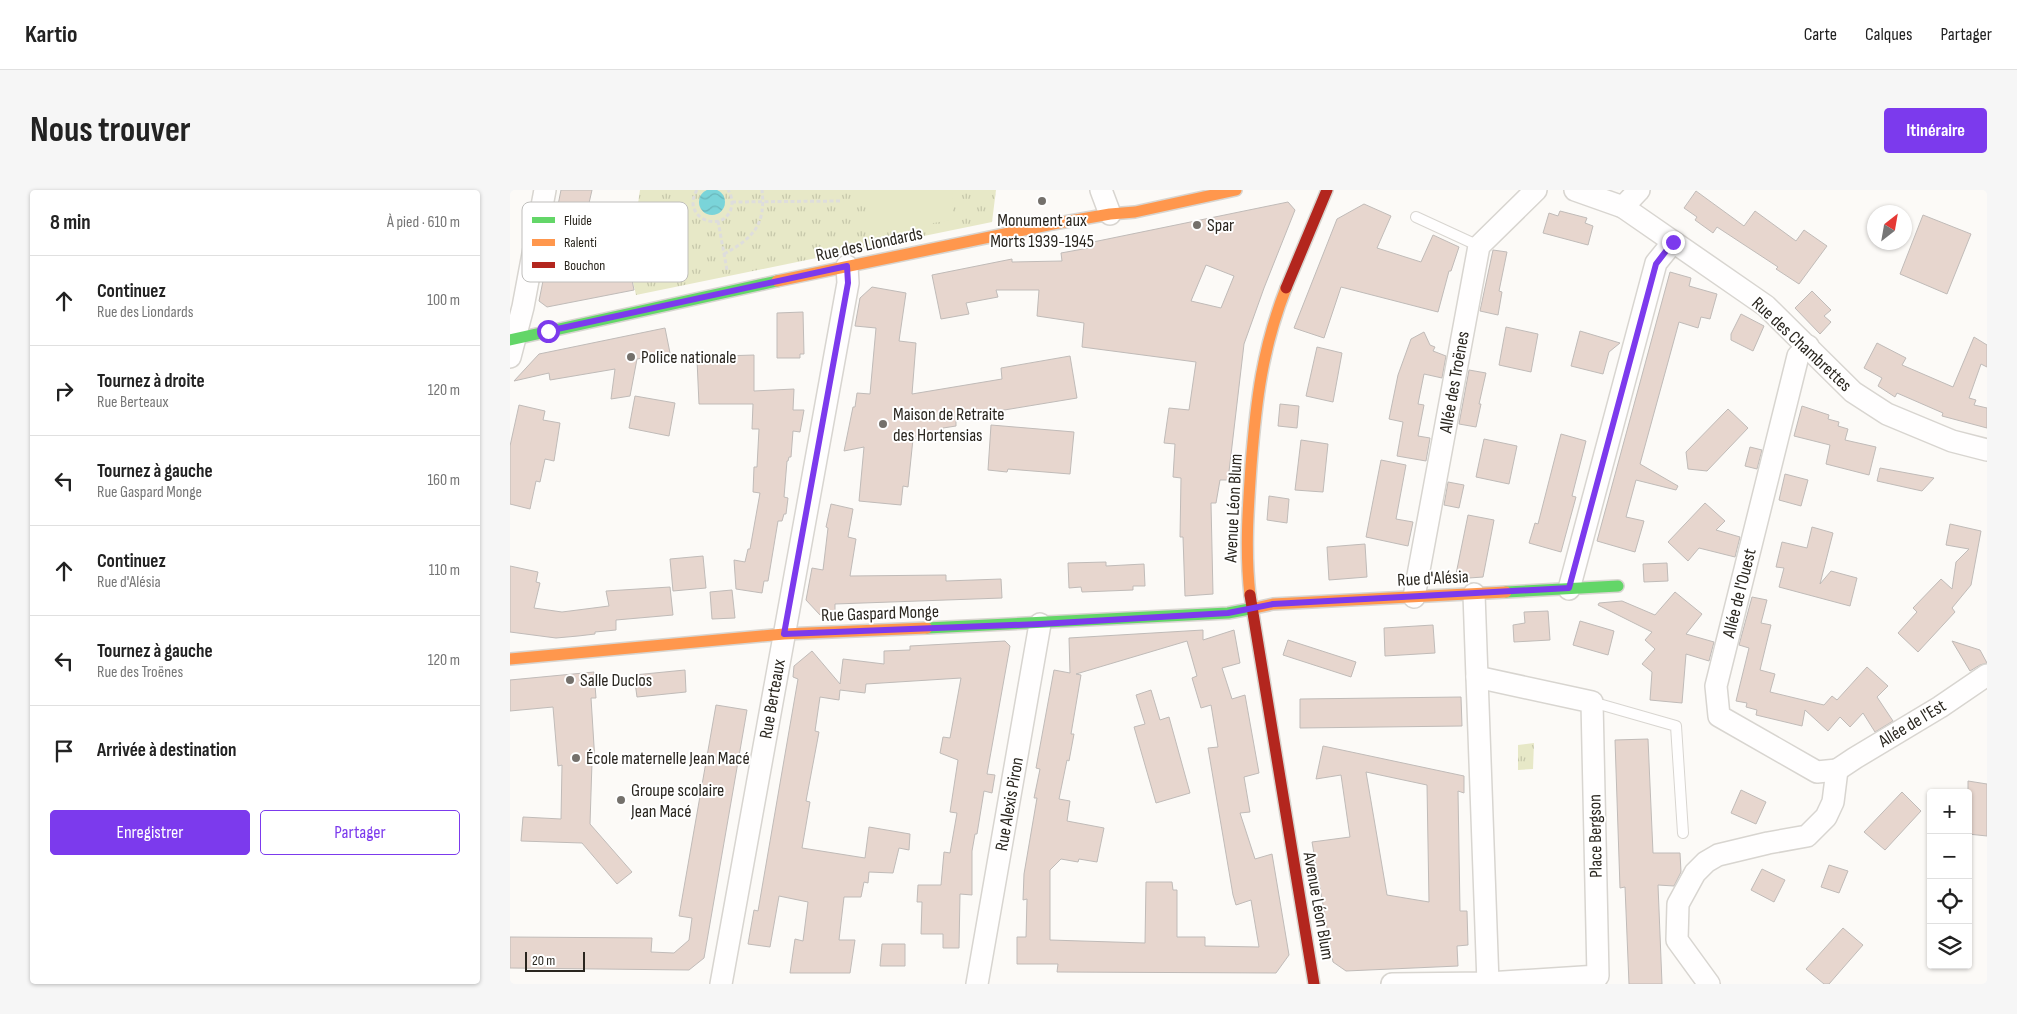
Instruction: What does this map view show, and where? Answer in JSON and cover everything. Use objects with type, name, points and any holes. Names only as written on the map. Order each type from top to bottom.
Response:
[{"type":"street","points":[[1101,190],[1110,214]]},
{"type":"street","name":"Rue des Liondards","points":[[512,345],[731,291],[847,266],[1110,214],[1135,212],[1236,190]]},
{"type":"street","name":"Avenue Léon Blum","points":[[1314,984],[1251,608],[1247,568],[1246,523],[1260,376],[1264,353],[1274,319],[1327,190]]},
{"type":"street","points":[[1479,246],[1536,190]]},
{"type":"street","name":"Rue des Chambrettes","points":[[1575,190],[1623,207],[1766,306],[1852,392],[1888,414],[1952,441],[1987,450]]},
{"type":"street","points":[[1623,207],[1639,190]]},
{"type":"street","points":[[1569,588],[1656,264],[1673,242]]},
{"type":"street","name":"Allée des Troënes","points":[[1414,597],[1479,246]]},
{"type":"street","name":"Rue Berteaux","points":[[721,984],[848,283],[847,266]]},
{"type":"street","points":[[512,345],[528,282]]},
{"type":"street","name":"Allée de l'Ouest","points":[[1808,346],[1798,356],[1716,686],[1719,716],[1817,772],[1837,770]]},
{"type":"street","name":"Rue d'Alésia","points":[[1251,608],[1273,604],[1618,586]]},
{"type":"street","points":[[1474,594],[1488,983]]},
{"type":"street","name":"Rue Gaspard Monge","points":[[510,659],[784,634],[1040,624],[1228,613],[1251,608]]},
{"type":"street","name":"Rue Alexis Piron","points":[[978,984],[1040,624]]},
{"type":"street","name":"Allée de l'Est","points":[[1837,770],[1940,707],[1987,675]]},
{"type":"street","points":[[1477,676],[1592,702]]},
{"type":"street","name":"Place Bergson","points":[[1392,984],[1488,983],[1598,976],[1592,702]]},
{"type":"street","points":[[1709,984],[1677,940],[1678,904],[1695,873],[1706,862],[1718,855],[1807,836],[1826,817],[1833,802],[1837,770]]},
{"type":"lane","points":[[1416,217],[1479,246]]},
{"type":"lane","points":[[1592,702],[1676,726],[1683,833]]},
{"type":"path","points":[[697,190],[693,200],[696,213],[706,221],[718,221],[728,214],[732,202],[728,190]]},
{"type":"path","points":[[724,254],[741,245],[756,230],[761,217],[762,190]]},
{"type":"path","points":[[732,202],[842,201]]},
{"type":"path","points":[[718,221],[731,291]]},
{"type":"green space","points":[[640,190],[996,190],[992,222],[636,295],[633,282],[688,282],[688,202],[638,202]]},
{"type":"green space","points":[[871,190],[953,190],[952,220],[871,233]]},
{"type":"green space","points":[[1534,743],[1533,769],[1518,770],[1518,745]]},
{"type":"water","points":[[712,189],[721,193],[725,202],[721,211],[712,215],[703,211],[699,202],[703,193]]},
{"type":"building","points":[[561,190],[592,190],[589,202],[559,202]]},
{"type":"building","points":[[1696,191],[1744,226],[1755,211],[1796,241],[1804,230],[1827,246],[1799,284],[1776,269],[1778,267],[1717,227],[1713,233],[1695,220],[1697,217],[1684,208]]},
{"type":"building","points":[[1288,202],[1295,210],[1244,344],[1228,480],[1220,480],[1216,503],[1211,503],[1213,594],[1185,596],[1183,537],[1180,537],[1181,478],[1173,477],[1175,444],[1164,443],[1169,408],[1189,410],[1196,362],[1082,347],[1084,323],[1037,316],[1039,290],[996,290],[998,297],[966,303],[969,314],[941,319],[932,275],[1012,259],[1012,262],[1062,261],[1061,253],[1094,247],[1093,242]],"holes":[[[1206,265],[1234,276],[1221,308],[1191,301]]]},
{"type":"building","points":[[1364,204],[1391,216],[1377,248],[1421,262],[1433,235],[1459,247],[1451,271],[1449,271],[1438,312],[1341,287],[1324,338],[1294,328],[1337,219]]},
{"type":"building","points":[[1560,211],[1587,218],[1585,223],[1593,226],[1588,245],[1543,233],[1549,213],[1558,216]]},
{"type":"building","points":[[1923,215],[1971,234],[1947,294],[1900,274],[1909,250],[1912,250],[1912,243]]},
{"type":"building","points":[[1493,250],[1507,252],[1499,291],[1502,292],[1498,315],[1480,311]]},
{"type":"building","points":[[1670,272],[1691,278],[1689,286],[1717,294],[1710,319],[1701,317],[1698,328],[1679,322],[1640,464],[1678,486],[1676,490],[1636,480],[1626,517],[1644,521],[1635,552],[1597,541]]},
{"type":"building","points":[[543,282],[632,282],[634,290],[547,307],[539,301]]},
{"type":"building","name":"Maison de Retraite des Hortensias","points":[[872,287],[906,293],[899,341],[916,343],[912,394],[1002,379],[1001,368],[1070,356],[1077,398],[956,418],[956,426],[943,428],[944,434],[913,439],[908,487],[903,486],[901,505],[859,501],[864,447],[844,451],[857,393],[870,394],[876,328],[855,326],[860,298]]},
{"type":"building","points":[[1812,291],[1831,310],[1824,316],[1831,322],[1820,334],[1795,308]]},
{"type":"building","points":[[803,312],[804,354],[800,354],[800,358],[777,358],[777,313]]},
{"type":"building","points":[[1741,314],[1764,326],[1753,351],[1731,340],[1731,334]]},
{"type":"building","points":[[1506,327],[1538,334],[1531,372],[1499,365]]},
{"type":"building","points":[[665,328],[670,353],[637,359],[630,396],[611,399],[615,369],[550,380],[549,373],[514,381],[539,354]]},
{"type":"building","points":[[1580,331],[1620,343],[1609,352],[1603,374],[1571,366]]},
{"type":"building","points":[[1424,332],[1430,345],[1435,347],[1433,351],[1446,356],[1442,378],[1424,374],[1418,404],[1424,405],[1418,436],[1430,438],[1426,461],[1397,456],[1403,422],[1389,419],[1398,375],[1411,339]]},
{"type":"building","points":[[1974,337],[1987,345],[1987,367],[1981,364],[1969,398],[1976,400],[1974,405],[1987,408],[1987,428],[1942,416],[1943,413],[1897,393],[1895,397],[1878,386],[1882,378],[1864,368],[1877,343],[1906,358],[1902,365],[1953,387]]},
{"type":"building","points":[[1317,347],[1342,353],[1333,402],[1306,396]]},
{"type":"building","points":[[754,355],[754,391],[794,389],[793,410],[804,410],[800,432],[793,431],[791,457],[787,461],[784,497],[788,498],[786,514],[784,514],[782,521],[778,521],[768,581],[764,581],[762,593],[736,589],[734,560],[745,562],[748,549],[750,549],[760,493],[753,492],[754,467],[757,467],[759,429],[752,429],[753,404],[699,404],[697,360],[722,360],[722,356]]},
{"type":"building","points":[[1469,370],[1486,373],[1476,427],[1459,424]]},
{"type":"building","points":[[635,396],[675,403],[669,436],[629,428]]},
{"type":"building","points":[[1280,404],[1299,406],[1297,428],[1278,426]]},
{"type":"building","points":[[519,405],[545,411],[543,420],[560,423],[554,461],[545,459],[540,482],[536,481],[530,509],[510,504],[510,446]]},
{"type":"building","points":[[1802,406],[1829,415],[1828,419],[1839,422],[1838,426],[1848,429],[1845,440],[1876,447],[1869,475],[1826,464],[1830,445],[1794,436]]},
{"type":"building","points":[[1728,409],[1748,428],[1707,471],[1688,469],[1686,452]]},
{"type":"building","points":[[991,425],[1074,432],[1070,474],[1008,469],[1007,472],[988,470]]},
{"type":"building","points":[[1561,434],[1586,441],[1572,496],[1576,497],[1561,552],[1529,543],[1535,523],[1538,524]]},
{"type":"building","points":[[1484,439],[1517,446],[1509,484],[1476,477]]},
{"type":"building","points":[[1301,440],[1328,444],[1323,492],[1295,490]]},
{"type":"building","points":[[1750,447],[1762,450],[1757,469],[1745,466]]},
{"type":"building","points":[[1381,460],[1406,465],[1396,519],[1413,522],[1408,546],[1366,537]]},
{"type":"building","points":[[1880,468],[1934,478],[1922,491],[1877,481]]},
{"type":"building","points":[[1785,474],[1808,480],[1801,506],[1779,500]]},
{"type":"building","points":[[1448,482],[1464,485],[1459,508],[1444,505]]},
{"type":"building","points":[[1269,496],[1289,499],[1287,523],[1267,520]]},
{"type":"building","points":[[1705,503],[1725,521],[1716,530],[1740,537],[1735,557],[1699,548],[1688,561],[1668,542]]},
{"type":"building","points":[[831,504],[853,509],[848,537],[856,539],[850,576],[946,575],[946,581],[1001,579],[1002,598],[835,604],[835,614],[820,615],[806,600],[812,568],[823,570],[828,528],[826,527]]},
{"type":"building","points":[[1468,515],[1494,520],[1483,577],[1455,579]]},
{"type":"building","points":[[1950,524],[1981,531],[1971,585],[1952,608],[1955,612],[1918,652],[1898,633],[1917,612],[1913,608],[1941,579],[1952,589],[1956,562],[1969,549],[1946,545]]},
{"type":"building","points":[[1812,527],[1833,533],[1820,584],[1831,571],[1857,578],[1850,606],[1779,587],[1784,568],[1776,567],[1782,542],[1807,548]]},
{"type":"building","points":[[1365,544],[1367,577],[1329,580],[1327,547]]},
{"type":"building","points":[[703,556],[706,588],[673,591],[670,559]]},
{"type":"building","points":[[1106,562],[1106,566],[1144,564],[1145,586],[1133,586],[1133,590],[1082,592],[1081,587],[1069,588],[1068,563]]},
{"type":"building","points":[[1667,563],[1668,581],[1644,582],[1643,564]]},
{"type":"building","points":[[510,566],[538,572],[536,582],[540,583],[534,608],[562,612],[609,606],[606,591],[670,587],[673,615],[616,620],[616,630],[578,636],[556,638],[510,632]]},
{"type":"building","points":[[732,590],[735,618],[712,619],[710,592]]},
{"type":"building","points":[[1675,592],[1702,614],[1686,634],[1714,642],[1709,661],[1686,654],[1682,703],[1650,700],[1652,672],[1642,664],[1655,649],[1645,640],[1652,632],[1598,605],[1599,603],[1622,601],[1655,615]]},
{"type":"building","points":[[1752,597],[1767,600],[1761,623],[1771,625],[1760,670],[1775,674],[1770,692],[1824,705],[1832,696],[1837,700],[1867,667],[1888,686],[1877,697],[1893,721],[1875,732],[1863,713],[1850,727],[1840,717],[1828,731],[1805,710],[1802,726],[1756,715],[1757,710],[1746,707],[1747,703],[1736,701],[1749,648],[1739,645]]},
{"type":"building","points":[[1548,611],[1550,640],[1514,642],[1513,625],[1525,623],[1524,612]]},
{"type":"building","points":[[1580,621],[1614,631],[1608,655],[1573,645]]},
{"type":"building","points":[[1433,625],[1435,653],[1385,656],[1384,628]]},
{"type":"building","points":[[1203,630],[1203,640],[1234,630],[1240,663],[1222,668],[1232,699],[1245,695],[1259,773],[1244,777],[1250,812],[1240,813],[1255,859],[1272,854],[1289,955],[1276,973],[1057,972],[1058,964],[1017,964],[1017,937],[1026,937],[1027,899],[1023,900],[1024,874],[1037,798],[1034,798],[1040,769],[1036,768],[1054,670],[1070,673],[1069,638]],"holes":[[[1187,641],[1197,676],[1192,678],[1201,708],[1211,705],[1218,747],[1208,748],[1233,895],[1236,905],[1251,900],[1259,947],[1205,946],[1205,937],[1177,937],[1177,890],[1173,890],[1172,882],[1146,882],[1145,943],[1050,940],[1050,870],[1061,859],[1078,862],[1079,859],[1097,862],[1104,828],[1067,821],[1070,801],[1059,799],[1074,734],[1071,734],[1081,675],[1076,674]]]},
{"type":"building","points":[[1288,640],[1356,662],[1351,677],[1283,655]]},
{"type":"building","points":[[1005,641],[1010,646],[987,774],[995,775],[992,793],[984,791],[977,834],[975,834],[972,851],[972,895],[960,894],[959,948],[943,948],[943,934],[921,934],[922,902],[917,902],[918,885],[941,885],[944,852],[950,853],[957,813],[950,812],[958,760],[940,753],[943,737],[950,738],[961,678],[866,684],[865,693],[840,690],[839,700],[820,697],[815,731],[819,732],[806,801],[810,802],[802,848],[865,858],[869,827],[910,834],[909,850],[899,848],[893,873],[869,872],[868,883],[864,882],[861,897],[844,897],[839,940],[855,940],[850,973],[790,973],[795,939],[803,941],[808,902],[779,896],[770,947],[748,944],[754,910],[758,911],[798,679],[793,677],[794,666],[812,651],[840,684],[843,659],[884,664],[884,651],[910,650],[910,646]]},
{"type":"building","points":[[1952,641],[1980,650],[1987,663],[1970,671]]},
{"type":"building","points":[[685,670],[686,692],[637,697],[634,675]]},
{"type":"building","name":"École maternelle Jean Macé","points":[[594,672],[596,698],[591,698],[595,762],[592,762],[590,824],[632,872],[617,884],[582,843],[521,841],[523,817],[561,819],[562,765],[558,766],[553,707],[510,711],[510,680]]},
{"type":"building","points":[[1151,690],[1160,720],[1169,717],[1190,793],[1156,803],[1134,727],[1145,724],[1136,695]]},
{"type":"building","points":[[1461,697],[1462,726],[1300,728],[1300,699]]},
{"type":"building","points":[[716,705],[747,710],[704,958],[689,970],[510,968],[510,937],[652,938],[651,952],[674,953],[689,940],[692,918],[679,916]]},
{"type":"building","points":[[1648,739],[1653,853],[1680,853],[1681,872],[1674,886],[1658,885],[1662,984],[1629,984],[1625,887],[1620,888],[1615,740]]},
{"type":"building","points":[[1323,746],[1464,776],[1464,793],[1458,791],[1460,911],[1467,911],[1468,945],[1457,946],[1458,966],[1346,971],[1333,962],[1312,842],[1350,837],[1341,775],[1316,779]],"holes":[[[1366,772],[1427,785],[1429,902],[1387,895]]]},
{"type":"building","points":[[1968,781],[1987,784],[1987,836],[1972,834],[1972,789],[1968,789]]},
{"type":"building","points":[[1741,790],[1766,802],[1756,824],[1731,813]]},
{"type":"building","points":[[1902,792],[1921,811],[1885,850],[1864,832]]},
{"type":"building","points":[[1829,865],[1848,871],[1839,893],[1821,887]]},
{"type":"building","points":[[1762,869],[1785,880],[1774,902],[1751,890]]},
{"type":"building","points":[[1843,928],[1863,945],[1829,984],[1824,984],[1806,969]]},
{"type":"building","points":[[882,944],[905,944],[905,966],[880,966]]},
{"type":"traffic: fast","points":[[510,340],[777,281]]},
{"type":"traffic: fast","points":[[1506,592],[1618,586]]},
{"type":"traffic: fast","points":[[927,628],[1228,613],[1255,608]]},
{"type":"traffic: slow","points":[[777,281],[1053,224],[1110,214],[1135,212],[1236,190]]},
{"type":"traffic: slow","points":[[1250,595],[1248,531],[1255,419],[1261,376],[1271,332],[1286,288]]},
{"type":"traffic: slow","points":[[1255,608],[1273,604],[1506,592]]},
{"type":"traffic: slow","points":[[510,659],[784,634],[927,628]]},
{"type":"traffic: jam","points":[[1286,288],[1327,190]]},
{"type":"traffic: jam","points":[[1250,595],[1314,984]]},
{"type":"place","name":"Monument aux Morts 1939-1945","points":[[1042,201]]},
{"type":"place","name":"Spar","points":[[1197,225]]},
{"type":"place","name":"Police nationale","points":[[631,357]]},
{"type":"place","name":"Maison de Retraite des Hortensias","points":[[883,424]]},
{"type":"place","name":"Salle Duclos","points":[[570,680]]},
{"type":"place","name":"École maternelle Jean Macé","points":[[576,758]]},
{"type":"place","name":"Groupe scolaire Jean Macé","points":[[621,800]]},
{"type":"route","points":[[548,331],[847,266],[848,283],[784,634],[1040,624],[1228,613],[1273,604],[1569,588],[1656,264],[1673,242]]}]
